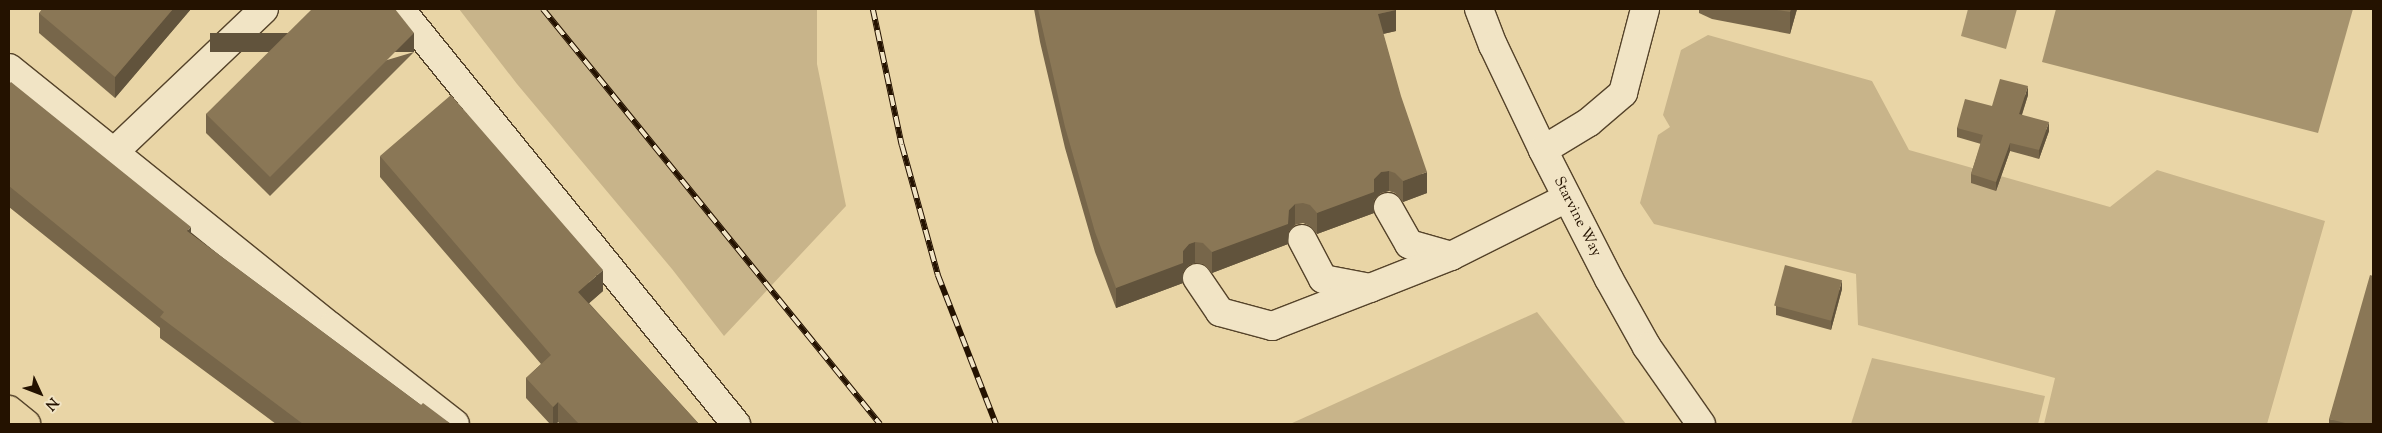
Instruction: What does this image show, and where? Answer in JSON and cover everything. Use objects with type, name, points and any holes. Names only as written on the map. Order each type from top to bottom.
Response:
[{"type":"main road","points":[[9,410],[26,424]]},
{"type":"street","points":[[114,152],[264,9]]},
{"type":"street","points":[[400,9],[736,424]]},
{"type":"street","name":"Starvine Way","points":[[1479,9],[1493,45],[1567,198],[1648,347],[1701,421]]},
{"type":"street","points":[[1543,150],[1589,122],[1623,93],[1644,9]]},
{"type":"street","points":[[9,68],[455,424]]},
{"type":"street","points":[[1197,278],[1220,312],[1272,326],[1451,256],[1567,198]]},
{"type":"street","points":[[1388,207],[1409,244],[1451,256]]},
{"type":"street","points":[[1302,239],[1323,279],[1370,288]]},
{"type":"shaded area","points":[[459,9],[817,9],[817,64],[846,206],[724,336],[672,269],[517,84]]},
{"type":"shaded area","points":[[1968,9],[2017,9],[2006,49],[1961,36]]},
{"type":"shaded area","points":[[2056,9],[2353,9],[2318,133],[2042,62]]},
{"type":"shaded area","points":[[1708,35],[1872,81],[1909,150],[2110,207],[2157,170],[2325,221],[2267,424],[2044,424],[2055,378],[1858,325],[1856,274],[1654,224],[1640,203],[1658,135],[1670,127],[1663,115],[1681,50]]},
{"type":"shaded area","points":[[1537,312],[1626,424],[1290,424]]},
{"type":"shaded area","points":[[1872,358],[2045,396],[2038,424],[1851,424]]},
{"type":"building","points":[[42,9],[173,9],[115,77],[39,13]]},
{"type":"building","points":[[312,9],[395,9],[414,33],[270,177],[206,114]]},
{"type":"building","points":[[1038,9],[1396,9],[1378,14],[1401,96],[1427,172],[1403,181],[1395,173],[1389,171],[1381,172],[1374,179],[1374,192],[1317,213],[1310,205],[1303,203],[1295,204],[1289,210],[1288,224],[1212,252],[1203,243],[1195,242],[1189,244],[1183,251],[1183,263],[1116,288],[1095,232],[1065,127]]},
{"type":"building","points":[[1771,9],[1791,9],[1790,12]]},
{"type":"building","points":[[2000,79],[2028,86],[2019,114],[2049,122],[2039,150],[2010,143],[1996,182],[1971,174],[1983,135],[1957,128],[1965,99],[1992,106]]},
{"type":"building","points":[[11,82],[191,227],[187,231],[421,405],[423,403],[451,424],[303,424],[160,317],[164,312],[9,186],[9,84]]},
{"type":"building","points":[[451,95],[603,270],[578,292],[699,424],[579,424],[558,402],[553,407],[526,378],[551,355],[380,156]]},
{"type":"building","points":[[1785,265],[1842,280],[1831,321],[1774,306]]},
{"type":"building","points":[[2370,275],[2373,276],[2373,424],[2344,424],[2329,419]]},
{"type":"railway","points":[[543,9],[880,424]]},
{"type":"railway","points":[[873,9],[902,145],[938,275],[996,424]]}]
